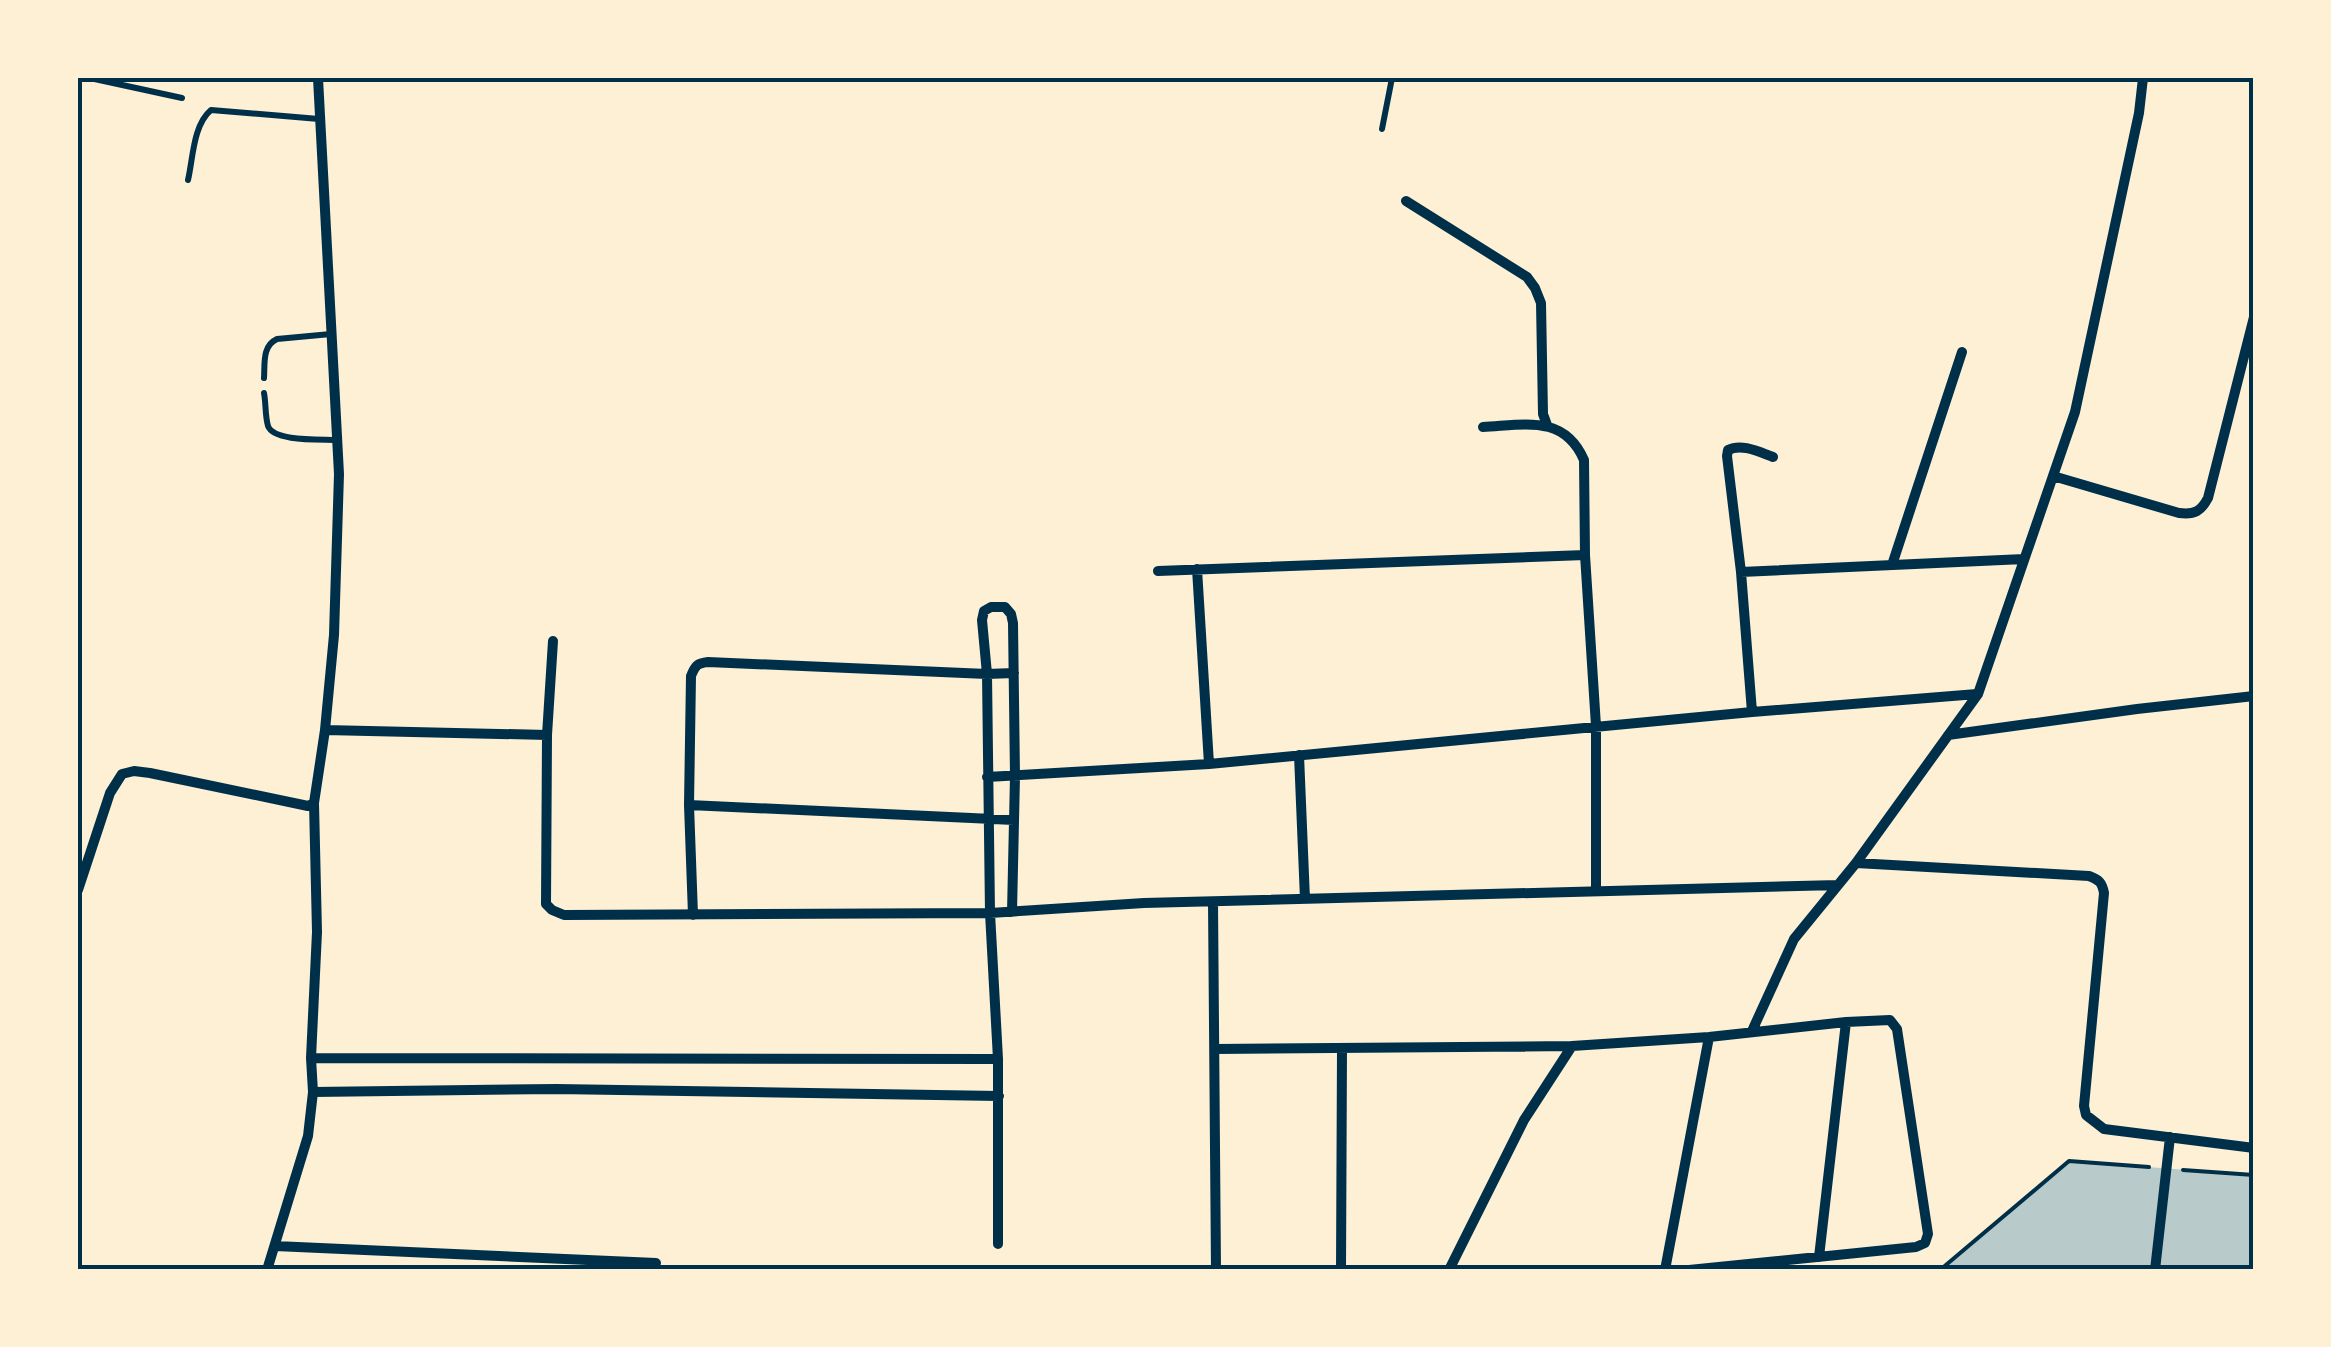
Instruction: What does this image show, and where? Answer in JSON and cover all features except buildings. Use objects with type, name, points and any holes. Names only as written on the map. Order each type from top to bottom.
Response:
[{"type":"street","points":[[267,1270],[308,1136],[313,1092],[314,803],[334,634],[339,474],[318,78]]},
{"type":"street","points":[[1752,1031],[1794,940],[1978,694],[2075,412],[2139,113],[2143,78]]},
{"type":"street","points":[[1406,201],[1527,277],[1535,288],[1540,303],[1543,414],[1547,424],[1571,440],[1584,460],[1585,555],[1596,726],[1596,892]]},
{"type":"street","points":[[2053,476],[2180,514],[2192,514],[2202,508],[2208,498],[2254,316]]},
{"type":"street","points":[[1892,565],[1962,352]]},
{"type":"street","points":[[1483,427],[1547,424]]},
{"type":"street","points":[[1752,712],[1728,450],[1738,447],[1773,457]]},
{"type":"street","points":[[1158,572],[1585,555]]},
{"type":"street","points":[[1741,572],[2024,559]]},
{"type":"street","points":[[1198,569],[1209,764]]},
{"type":"street","points":[[998,1244],[998,1059],[990,913],[987,674],[982,620],[984,611],[991,607],[1005,607],[1011,614],[1012,912]]},
{"type":"street","points":[[553,641],[547,735],[546,904],[564,916],[990,913],[1144,903],[1838,885]]},
{"type":"street","points":[[693,915],[689,805],[694,667],[700,663],[1014,673]]},
{"type":"street","points":[[987,777],[1209,764],[1978,694]]},
{"type":"street","points":[[1948,735],[2254,696]]},
{"type":"street","points":[[325,730],[547,735]]},
{"type":"street","points":[[1299,755],[1305,900]]},
{"type":"street","points":[[78,890],[110,793],[122,774],[150,772],[308,806],[314,803]]},
{"type":"street","points":[[689,805],[1014,820]]},
{"type":"street","points":[[1856,862],[2089,876],[2102,883],[2086,1115],[2104,1129],[2254,1148]]},
{"type":"street","points":[[1213,902],[1216,1270]]},
{"type":"street","points":[[1214,1049],[1572,1046],[1890,1020],[1897,1029],[1928,1234],[1925,1242],[1916,1247],[1688,1270]]},
{"type":"street","points":[[1819,1256],[1846,1022]]},
{"type":"street","points":[[1666,1270],[1710,1037]]},
{"type":"street","points":[[1449,1270],[1524,1120],[1572,1046]]},
{"type":"street","points":[[1342,1048],[1342,1270]]},
{"type":"street","points":[[311,1058],[998,1059]]},
{"type":"street","points":[[313,1092],[556,1090],[998,1096]]},
{"type":"street","points":[[2156,1270],[2170,1137]]},
{"type":"street","points":[[275,1246],[656,1264]]},
{"type":"lane","points":[[90,78],[182,98]]},
{"type":"lane","points":[[1382,130],[1392,78]]},
{"type":"lane","points":[[188,180],[198,129],[211,110],[320,119]]},
{"type":"lane","points":[[264,378],[270,342],[332,334]]},
{"type":"lane","points":[[264,393],[268,426],[273,433],[337,440]]},
{"type":"path","points":[[1940,1270],[2069,1161],[2161,1168]]},
{"type":"path","points":[[2180,1170],[2254,1175]]},
{"type":"shaded area","points":[[2069,1161],[2253,1175],[2253,1269],[1940,1270]]}]
